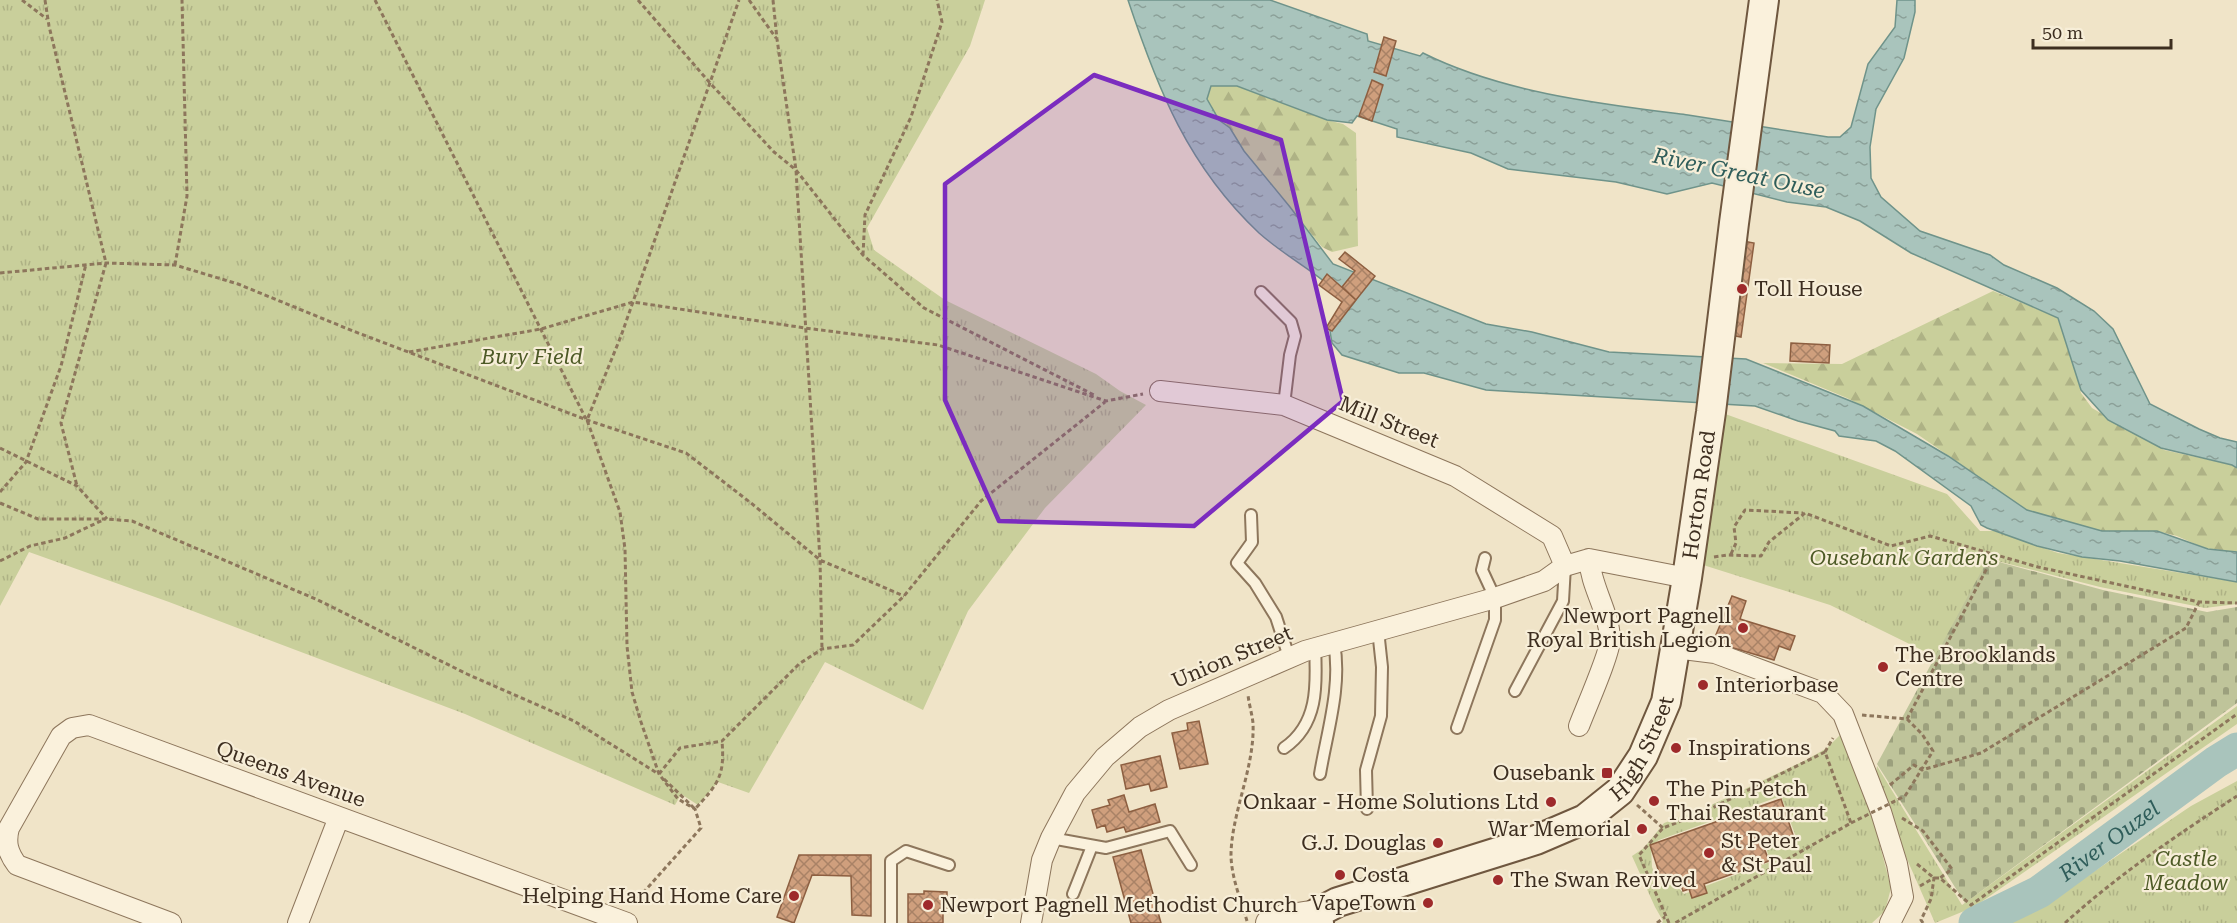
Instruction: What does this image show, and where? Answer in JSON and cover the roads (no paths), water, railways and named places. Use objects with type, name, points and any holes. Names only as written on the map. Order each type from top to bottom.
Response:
[{"type":"main road","name":"Horton Road","points":[[1688,569],[1711,412],[1764,0]]},
{"type":"main road","name":"High Street","points":[[1318,918],[1338,902],[1536,840],[1585,819],[1620,791],[1642,756],[1666,702],[1688,569]]},
{"type":"street","name":"Mill Street","points":[[1160,391],[1284,405],[1455,476],[1552,536],[1565,566]]},
{"type":"street","name":"Union Street","points":[[1031,923],[1042,860],[1075,794],[1105,758],[1140,727],[1169,710],[1289,657],[1544,581],[1565,566],[1589,559]]},
{"type":"street","points":[[1579,726],[1610,642],[1606,618],[1590,573],[1589,559],[1688,569]]},
{"type":"street","points":[[1675,648],[1715,653],[1823,693],[1843,714],[1889,809],[1903,897],[1890,923]]},
{"type":"street","name":"Queens Avenue","points":[[171,923],[17,865],[8,851],[9,828],[61,736],[72,728],[89,725],[623,921]]},
{"type":"street","points":[[298,923],[339,817]]},
{"type":"street","name":"High Street","points":[[1269,923],[1284,918],[1318,918]]},
{"type":"lane","points":[[1261,292],[1291,322],[1295,336],[1290,355],[1284,405]]},
{"type":"lane","points":[[1251,515],[1252,542],[1237,563],[1255,583],[1276,617],[1289,657]]},
{"type":"lane","points":[[1457,728],[1495,620],[1486,599],[1482,570],[1485,558]]},
{"type":"lane","points":[[1515,691],[1563,601],[1565,566]]},
{"type":"lane","points":[[1367,809],[1366,770],[1381,716],[1382,667],[1378,630]]},
{"type":"lane","points":[[1284,748],[1298,739],[1307,724],[1325,646]]},
{"type":"lane","points":[[1320,774],[1334,694],[1337,661],[1325,646]]},
{"type":"lane","points":[[1051,838],[1106,848],[1170,831],[1191,865]]},
{"type":"lane","points":[[1073,894],[1092,846]]},
{"type":"lane","points":[[891,923],[891,861],[906,851],[949,865]]},
{"type":"water","name":"River Great Ouse","points":[[1128,0],[1270,0],[1367,34],[1368,41],[1420,56],[1423,53],[1454,67],[1519,87],[1587,101],[1840,137],[1851,127],[1868,64],[1895,27],[1897,0],[1915,0],[1915,12],[1904,58],[1876,109],[1870,147],[1871,178],[1881,197],[1920,231],[1990,255],[2004,265],[2057,288],[2094,311],[2113,329],[2150,404],[2199,429],[2237,442],[2237,468],[2161,448],[2108,420],[2081,390],[2058,318],[1911,253],[1860,221],[1826,207],[1787,202],[1712,183],[1667,194],[1616,182],[1508,169],[1471,153],[1397,137],[1397,129],[1357,116],[1352,123],[1327,120],[1237,86],[1211,86],[1207,99],[1219,120],[1230,128],[1244,151],[1333,264],[1486,324],[1532,332],[1609,352],[1746,359],[1863,406],[1948,456],[2027,510],[2102,531],[2157,531],[2208,549],[2237,552],[2237,582],[2120,561],[2082,557],[2037,546],[1987,528],[1981,525],[1971,506],[1895,451],[1876,441],[1839,436],[1835,431],[1755,406],[1486,390],[1424,373],[1399,373],[1342,355],[1332,343],[1329,325],[1346,300],[1259,233],[1213,181],[1194,154],[1164,96]]},
{"type":"waterway","name":"River Ouzel","points":[[1975,923],[2039,892],[2237,749]]},
{"type":"place","name":"Toll House","points":[[1742,289]]},
{"type":"place","name":"Newport Pagnell Royal British Legion","points":[[1743,628]]},
{"type":"place","name":"The Brooklands Centre","points":[[1883,667]]},
{"type":"place","name":"Interiorbase","points":[[1703,685]]},
{"type":"place","name":"Inspirations","points":[[1676,748]]},
{"type":"place","name":"Ousebank","points":[[1607,773]]},
{"type":"place","name":"The Pin Petch Thai Restaurant","points":[[1654,801]]},
{"type":"place","name":"Onkaar - Home Solutions Ltd","points":[[1551,802]]},
{"type":"place","name":"War Memorial","points":[[1642,829]]},
{"type":"place","name":"G.J. Douglas","points":[[1438,843]]},
{"type":"place","name":"St Peter & St Paul","points":[[1709,853]]},
{"type":"place","name":"Costa","points":[[1340,875]]},
{"type":"place","name":"The Swan Revived","points":[[1498,880]]},
{"type":"place","name":"Helping Hand Home Care","points":[[794,896]]},
{"type":"place","name":"VapeTown","points":[[1428,903]]},
{"type":"place","name":"Newport Pagnell Methodist Church","points":[[928,905]]},
{"type":"park label","name":"Bury Field","points":[[532,357]]},
{"type":"park label","name":"Ousebank Gardens","points":[[1904,558]]},
{"type":"park label","name":"Castle Meadow","points":[[2186,871]]}]
